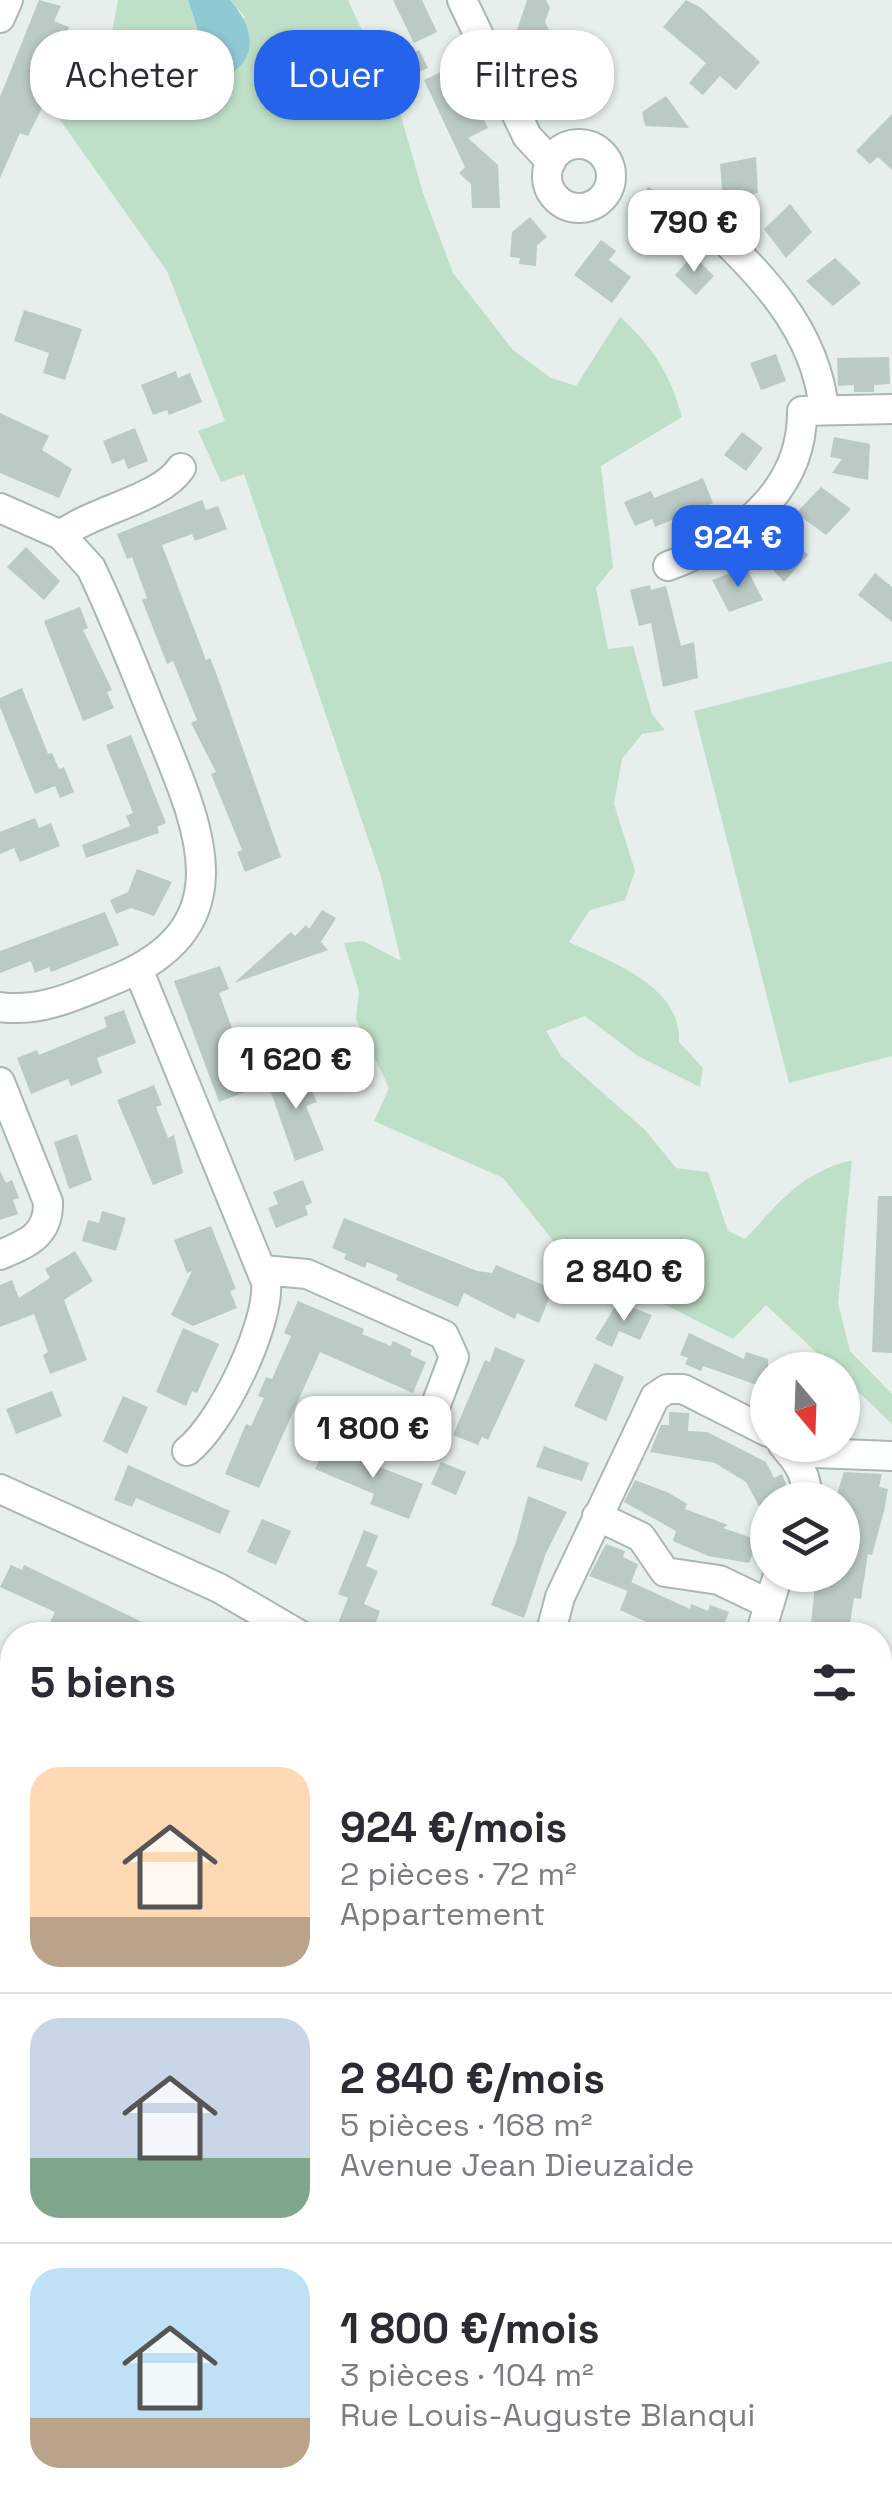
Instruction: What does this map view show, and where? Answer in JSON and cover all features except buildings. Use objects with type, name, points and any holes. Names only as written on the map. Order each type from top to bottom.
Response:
[{"type":"street","points":[[0,18],[8,0]]},
{"type":"street","points":[[462,0],[526,136],[551,162]]},
{"type":"street","points":[[668,566],[730,534],[780,491],[800,453],[813,411],[818,371],[791,316],[762,276],[701,217]]},
{"type":"street","points":[[813,411],[892,408]]},
{"type":"street","points":[[61,535],[106,509],[160,487],[182,468]]},
{"type":"street","points":[[0,508],[61,535],[82,555],[100,587],[200,837],[202,881],[194,912],[175,941],[138,970],[44,1006],[0,1008]]},
{"type":"street","points":[[138,970],[263,1270],[267,1292],[256,1330],[220,1413],[187,1451]]},
{"type":"street","points":[[0,1082],[48,1202],[48,1218],[42,1232],[0,1254]]},
{"type":"street","points":[[263,1270],[307,1274],[444,1334],[454,1357],[432,1415],[405,1436],[383,1432]]},
{"type":"street","points":[[553,1622],[560,1597],[650,1403],[667,1389],[694,1393],[750,1423]]},
{"type":"street","points":[[860,1454],[892,1456]]},
{"type":"street","points":[[0,1489],[219,1588],[273,1622]]},
{"type":"street","points":[[596,1516],[642,1538],[665,1572],[719,1580],[767,1603]]},
{"type":"street","points":[[763,1622],[771,1592]]},
{"type":"green space","points":[[118,0],[188,0],[198,30],[112,30]]},
{"type":"green space","points":[[230,0],[348,0],[362,30],[254,30],[254,120],[402,120],[423,193],[453,273],[513,350],[551,378],[576,386],[620,317],[651,350],[666,374],[682,417],[601,466],[613,567],[596,588],[608,649],[633,646],[652,714],[665,730],[642,734],[622,759],[614,804],[635,871],[625,900],[590,910],[569,942],[641,978],[657,991],[677,1022],[679,1042],[703,1068],[700,1087],[638,1056],[585,1016],[546,1031],[561,1056],[645,1130],[676,1168],[708,1172],[728,1231],[745,1239],[805,1181],[852,1160],[838,1303],[851,1352],[816,1352],[766,1305],[733,1339],[563,1253],[503,1178],[374,1121],[389,1088],[356,1019],[359,991],[344,943],[363,941],[401,961],[381,877],[244,474],[221,482],[198,431],[225,421],[167,271],[60,120],[234,120],[234,30],[220,30],[245,17]]},
{"type":"green space","points":[[892,661],[892,1056],[789,1083],[694,711]]},
{"type":"green space","points":[[860,1361],[892,1394],[892,1424],[860,1393]]},
{"type":"water","points":[[188,0],[230,0],[250,39],[246,58],[234,71],[234,30],[198,30]]}]
